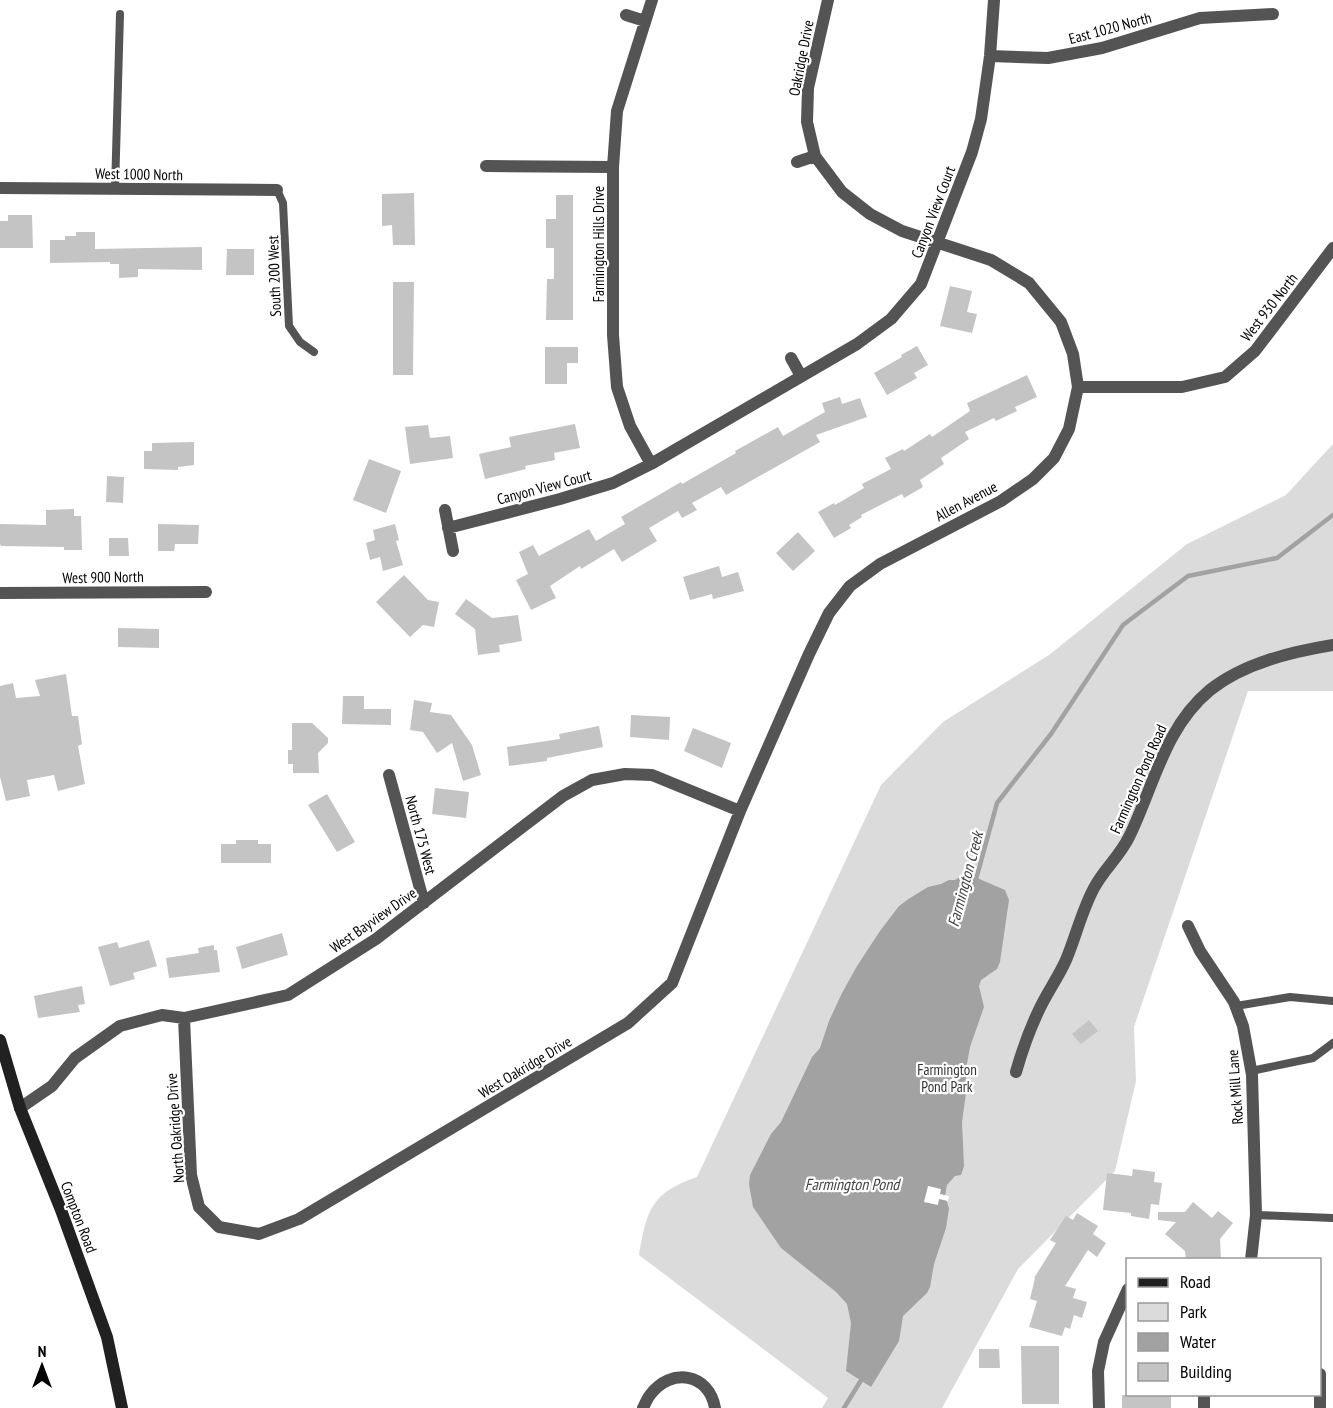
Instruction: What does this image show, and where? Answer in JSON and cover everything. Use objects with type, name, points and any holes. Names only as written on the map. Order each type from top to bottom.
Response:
[{"type":"street","name":"Farmington Hills Drive","points":[[651,464],[630,426],[617,387],[613,335],[613,167],[617,111],[652,0]]},
{"type":"street","name":"Oakridge Drive","points":[[828,0],[808,88],[807,122],[815,156],[842,192],[870,214],[902,231],[937,244]]},
{"type":"street","name":"Canyon View Court","points":[[448,528],[613,483],[651,464],[857,344],[891,319],[921,284],[972,152],[981,119],[990,56],[994,0]]},
{"type":"street","name":"East 1020 North","points":[[990,56],[1048,58],[1102,48],[1200,18],[1273,14]]},
{"type":"street","points":[[626,15],[645,21]]},
{"type":"street","points":[[797,162],[815,156]]},
{"type":"street","points":[[486,166],[613,167]]},
{"type":"street","name":"West 1000 North","points":[[0,188],[277,190]]},
{"type":"street","name":"Allen Avenue","points":[[740,811],[809,654],[830,613],[850,586],[880,564],[1001,501],[1034,479],[1054,458],[1069,429],[1078,387],[1073,354],[1061,322],[1029,283],[991,260],[937,244]]},
{"type":"street","name":"West 930 North","points":[[1078,387],[1182,387],[1225,376],[1255,351],[1333,248]]},
{"type":"street","points":[[791,358],[801,376]]},
{"type":"street","points":[[445,510],[453,550]]},
{"type":"street","name":"West 900 North","points":[[0,593],[206,592]]},
{"type":"street","name":"Farmington Pond Road","points":[[1016,1071],[1029,1032],[1065,961],[1095,886],[1129,838],[1170,739],[1186,714],[1210,690],[1233,674],[1263,662],[1313,648],[1333,645]]},
{"type":"street","name":"West Bayview Drive","points":[[20,1108],[51,1086],[75,1058],[120,1026],[162,1015],[184,1018],[288,995],[376,939],[563,796],[592,780],[625,774],[652,775],[740,811]]},
{"type":"street","name":"North 175 West","points":[[389,775],[424,903]]},
{"type":"street","name":"West Oakridge Drive","points":[[219,1227],[259,1234],[299,1219],[628,1023],[672,983],[740,811]]},
{"type":"street","name":"Rock Mill Lane","points":[[1188,926],[1200,951],[1236,1006],[1244,1026],[1251,1071],[1256,1215],[1251,1258]]},
{"type":"street","name":"North Oakridge Drive","points":[[184,1018],[191,1174],[199,1207],[219,1227]]},
{"type":"street","name":"Compton Road","points":[[0,1040],[20,1108],[61,1210],[107,1336],[122,1408]]},
{"type":"street","points":[[1099,1408],[1098,1371],[1104,1342],[1126,1293]]},
{"type":"street","points":[[643,1408],[650,1395],[661,1384],[673,1378],[688,1377],[702,1383],[711,1392],[715,1408]]},
{"type":"lane","points":[[115,189],[120,14]]},
{"type":"lane","name":"South 200 West","points":[[277,190],[283,202],[289,326],[300,342],[314,352]]},
{"type":"lane","points":[[1236,1006],[1290,997],[1333,1001]]},
{"type":"lane","points":[[1251,1071],[1313,1058],[1333,1043]]},
{"type":"lane","points":[[1256,1215],[1333,1218]]},
{"type":"green space","name":"Farmington Pond Park","points":[[1333,444],[1333,691],[1248,691],[1134,1027],[1136,1081],[1115,1171],[1018,1269],[942,1408],[822,1408],[828,1398],[639,1255],[645,1226],[654,1205],[670,1190],[697,1177],[881,785],[943,722],[1049,655],[1187,544],[1286,495]]},
{"type":"water","name":"Farmington Pond","points":[[970,875],[1005,890],[1009,900],[1000,962],[997,969],[981,980],[979,986],[984,1007],[970,1047],[966,1069],[966,1093],[962,1122],[964,1166],[961,1175],[955,1176],[947,1185],[945,1196],[949,1208],[946,1228],[934,1264],[930,1287],[927,1293],[903,1316],[899,1341],[871,1387],[846,1371],[851,1323],[847,1304],[836,1292],[781,1248],[753,1207],[749,1184],[750,1175],[771,1134],[781,1122],[812,1057],[820,1048],[842,993],[880,931],[899,906],[910,898],[928,887]]},
{"type":"pier","points":[[928,1186],[941,1189],[940,1194],[949,1196],[948,1201],[939,1199],[938,1205],[924,1202]]},
{"type":"building","points":[[414,193],[415,245],[393,245],[392,225],[382,226],[382,194]]},
{"type":"building","points":[[556,195],[573,195],[573,320],[546,320],[547,279],[554,279],[554,248],[546,248],[546,219],[556,219]]},
{"type":"building","points":[[8,215],[32,215],[33,248],[0,248],[0,221],[8,221]]},
{"type":"building","points":[[76,232],[95,232],[95,249],[202,247],[202,270],[138,269],[138,277],[119,278],[119,264],[110,264],[110,262],[50,263],[50,240],[65,240],[65,236],[76,236]]},
{"type":"building","points":[[227,249],[254,249],[254,275],[226,275]]},
{"type":"building","points":[[393,282],[414,282],[413,375],[393,375]]},
{"type":"building","points":[[950,286],[972,291],[967,312],[977,314],[972,333],[940,326]]},
{"type":"building","points":[[917,346],[928,365],[914,373],[917,378],[887,395],[874,373]]},
{"type":"building","points":[[545,347],[578,347],[578,363],[567,363],[567,384],[545,384]]},
{"type":"building","points":[[1027,375],[1037,397],[1015,407],[1017,411],[996,421],[994,418],[965,432],[969,439],[941,458],[944,464],[920,480],[923,487],[904,498],[902,494],[861,515],[862,517],[849,525],[851,528],[834,538],[818,512],[864,488],[862,484],[891,469],[885,458],[903,449],[904,451],[930,434],[932,437],[970,411],[967,403]]},
{"type":"building","points":[[840,397],[842,404],[860,398],[867,417],[816,435],[820,442],[726,495],[721,487],[692,503],[697,510],[682,518],[678,511],[649,528],[657,541],[622,562],[614,549],[581,569],[580,566],[550,586],[556,598],[531,610],[516,580],[528,574],[519,552],[533,545],[539,556],[589,529],[596,541],[625,524],[621,517],[778,427],[783,436],[825,412],[822,403]]},
{"type":"building","points":[[575,424],[580,448],[554,453],[555,460],[525,466],[526,469],[485,479],[479,454],[511,447],[509,437]]},
{"type":"building","points":[[428,425],[430,438],[450,436],[453,458],[410,464],[405,427]]},
{"type":"building","points":[[194,442],[194,465],[178,467],[178,470],[144,469],[144,451],[152,451],[152,443]]},
{"type":"building","points":[[369,459],[401,471],[386,513],[353,500]]},
{"type":"building","points":[[107,476],[124,477],[123,503],[106,502]]},
{"type":"building","points":[[74,509],[74,516],[81,516],[82,550],[64,550],[64,547],[1,546],[0,544],[0,524],[46,525],[46,510]]},
{"type":"building","points":[[158,524],[199,525],[198,544],[175,544],[174,551],[158,551]]},
{"type":"building","points":[[395,524],[399,540],[396,541],[403,565],[383,571],[380,557],[370,560],[366,543],[375,540],[373,530]]},
{"type":"building","points":[[798,532],[815,551],[793,571],[776,553]]},
{"type":"building","points":[[109,538],[128,538],[129,556],[109,556]]},
{"type":"building","points":[[719,566],[722,577],[738,572],[744,591],[713,599],[712,594],[690,600],[683,577]]},
{"type":"building","points":[[404,575],[428,600],[439,602],[434,627],[423,625],[410,637],[376,602]]},
{"type":"building","points":[[466,599],[492,618],[518,615],[522,641],[499,645],[500,652],[478,655],[475,629],[455,614]]},
{"type":"building","points":[[118,628],[159,629],[159,648],[118,647]]},
{"type":"building","points":[[66,674],[72,716],[78,716],[82,744],[78,746],[85,784],[58,791],[54,775],[27,780],[30,796],[6,801],[0,777],[0,686],[13,683],[16,698],[40,696],[35,680]]},
{"type":"building","points":[[343,696],[364,696],[364,709],[391,709],[391,725],[342,724]]},
{"type":"building","points":[[414,700],[432,703],[430,712],[451,715],[472,745],[481,775],[463,781],[452,743],[437,753],[423,732],[410,730]]},
{"type":"building","points":[[631,715],[670,717],[669,740],[630,737]]},
{"type":"building","points":[[292,723],[312,723],[328,738],[328,743],[318,753],[319,773],[293,773],[293,764],[288,764],[288,750],[292,750]]},
{"type":"building","points":[[599,726],[603,747],[547,758],[547,761],[509,766],[507,747],[560,739],[559,734]]},
{"type":"building","points":[[693,728],[731,743],[722,768],[684,751]]},
{"type":"building","points":[[435,788],[469,792],[466,818],[432,814]]},
{"type":"building","points":[[327,794],[355,842],[337,852],[308,805]]},
{"type":"building","points":[[236,840],[258,840],[258,844],[271,844],[271,863],[221,863],[221,844],[236,844]]},
{"type":"building","points":[[282,933],[288,955],[242,969],[236,947]]},
{"type":"building","points":[[149,940],[157,966],[133,973],[135,979],[110,986],[98,947],[117,942],[119,948]]},
{"type":"building","points":[[214,945],[214,950],[217,950],[220,972],[169,978],[166,958],[199,953],[198,948]]},
{"type":"building","points":[[82,986],[85,1004],[78,1005],[80,1012],[38,1018],[34,996]]},
{"type":"building","points":[[1089,1020],[1098,1031],[1081,1044],[1072,1034]]},
{"type":"building","points":[[1133,1169],[1155,1172],[1154,1182],[1162,1183],[1159,1205],[1151,1204],[1149,1219],[1131,1216],[1131,1213],[1103,1210],[1107,1173],[1132,1176]]},
{"type":"building","points":[[1193,1202],[1212,1218],[1218,1211],[1233,1223],[1220,1239],[1221,1258],[1186,1258],[1185,1251],[1165,1234],[1176,1222],[1158,1220],[1158,1212],[1185,1212]]},
{"type":"building","points":[[1077,1213],[1098,1226],[1093,1234],[1106,1243],[1097,1257],[1088,1250],[1065,1286],[1076,1289],[1073,1298],[1087,1302],[1082,1318],[1074,1315],[1070,1329],[1065,1327],[1062,1336],[1029,1327],[1037,1301],[1030,1299],[1034,1278],[1056,1243],[1050,1240],[1066,1216],[1073,1220]]},
{"type":"building","points":[[1021,1346],[1059,1346],[1059,1404],[1022,1404]]},
{"type":"building","points":[[979,1349],[999,1349],[1000,1368],[979,1368]]},
{"type":"building","points":[[1122,1395],[1171,1396],[1171,1408],[1122,1408]]},
{"type":"waterway","name":"Farmington Creek","points":[[975,883],[997,803],[1051,734],[1123,625],[1188,576],[1277,558],[1333,515]]},
{"type":"waterway","name":"Farmington Creek","points":[[844,1408],[863,1377]]}]
